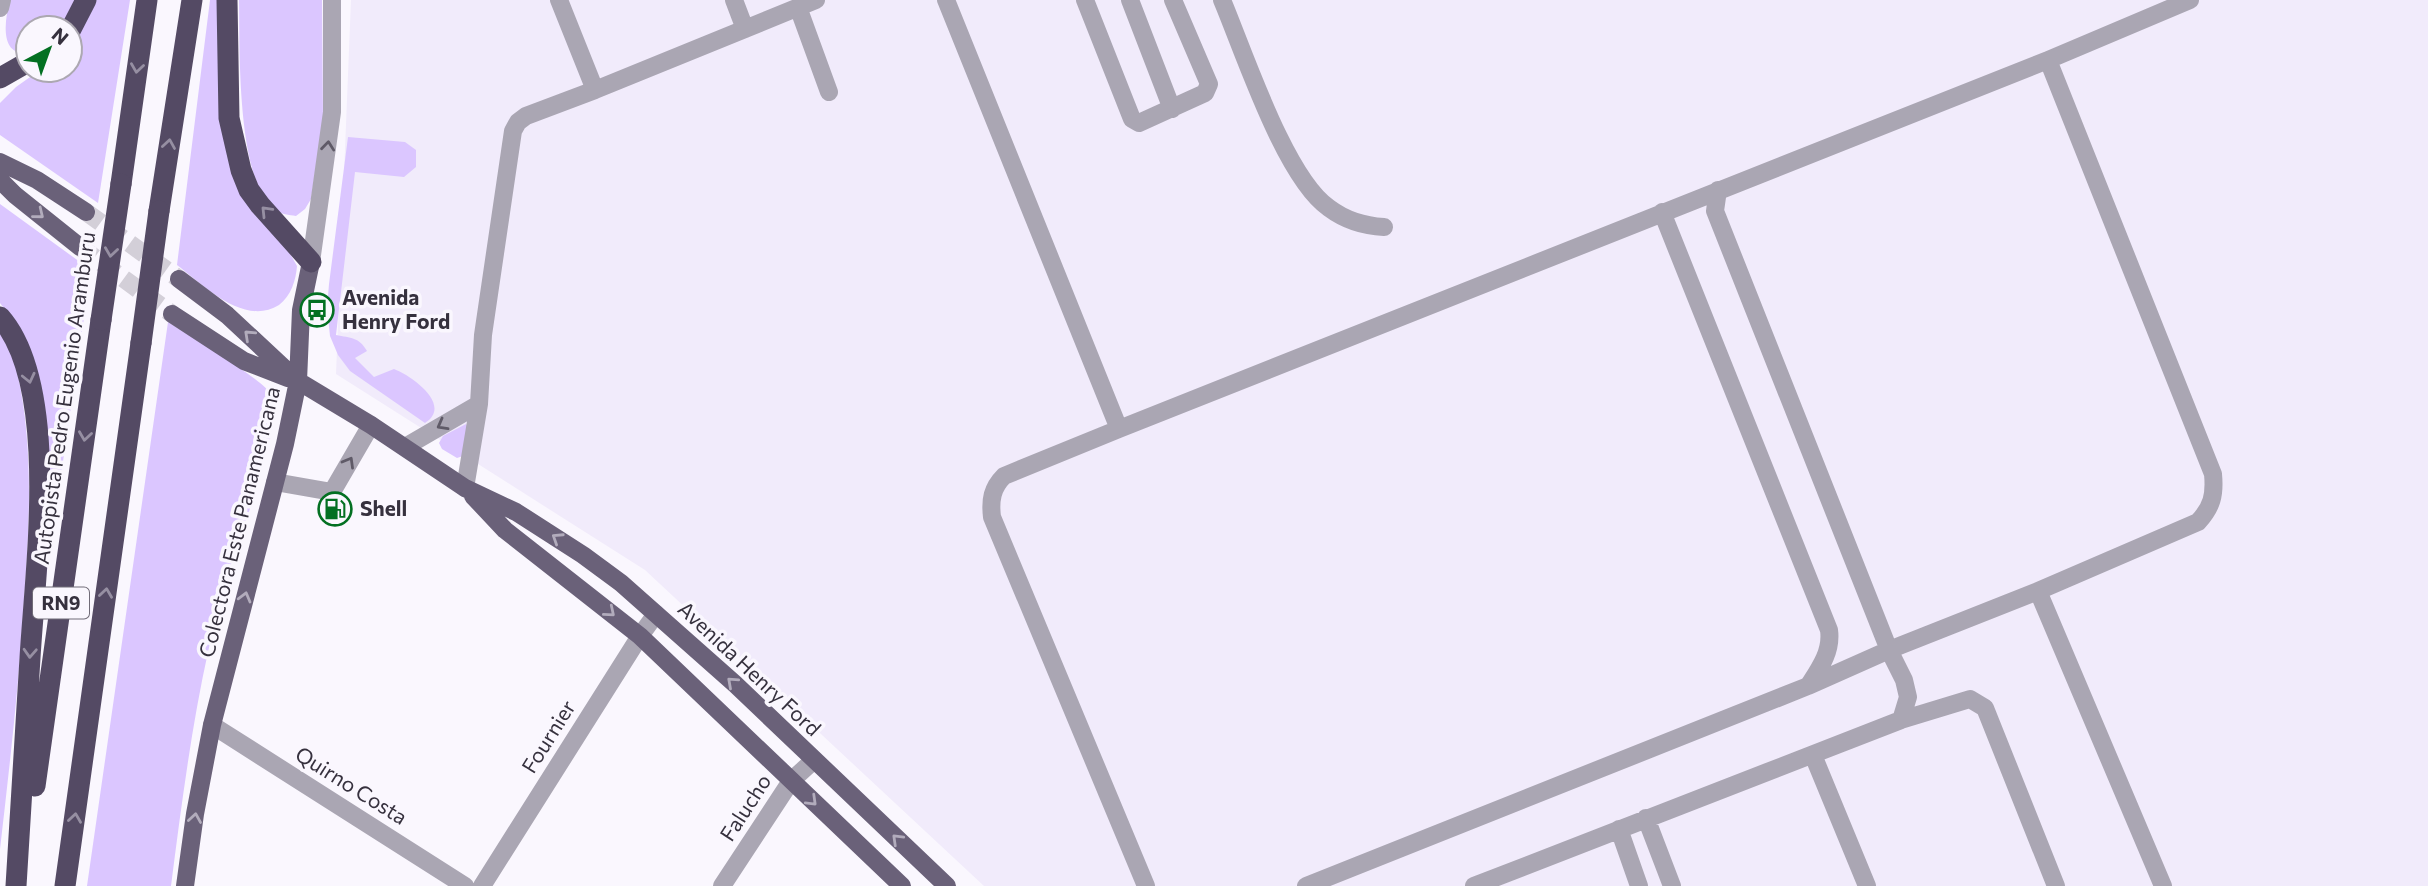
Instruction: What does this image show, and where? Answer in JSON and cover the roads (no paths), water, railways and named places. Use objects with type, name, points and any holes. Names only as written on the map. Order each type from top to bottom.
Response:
[{"type":"highway","name":"Autopista Pedro Eugenio Aramburu","points":[[18,886],[147,0]]},
{"type":"highway","name":"RN9","points":[[65,886],[159,211],[192,0]]},
{"type":"highway","points":[[227,0],[229,118],[241,170],[249,190],[260,205],[311,262]]},
{"type":"highway","points":[[0,317],[16,340],[27,368],[34,401],[40,470],[18,886]]},
{"type":"main road","points":[[0,162],[37,180],[86,212]]},
{"type":"main road","points":[[0,180],[80,247]]},
{"type":"main road","name":"Colectora Este Panamericana","points":[[185,886],[212,725],[298,382],[301,314],[311,262]]},
{"type":"main road","name":"Avenida Henry Ford","points":[[179,279],[228,314],[298,382],[371,425],[466,488],[516,512],[621,583],[947,886]]},
{"type":"main road","points":[[172,314],[244,360],[298,382]]},
{"type":"main road","name":"Avenida Henry Ford","points":[[466,488],[505,530],[640,636],[902,886]]},
{"type":"street","points":[[0,8],[2,0]]},
{"type":"street","name":"Colectora Este Panamericana","points":[[311,262],[332,112],[332,0]]},
{"type":"street","points":[[559,0],[595,90]]},
{"type":"street","points":[[733,0],[745,29]]},
{"type":"street","points":[[466,488],[479,404],[483,335],[513,131],[518,122],[526,116],[816,0]]},
{"type":"street","points":[[946,0],[1119,429]]},
{"type":"street","points":[[1085,0],[1132,119],[1139,123],[1205,93],[1209,84],[1173,0]]},
{"type":"street","points":[[1129,0],[1172,109]]},
{"type":"street","points":[[1222,0],[1271,119],[1295,169],[1328,208],[1367,226],[1384,227]]},
{"type":"street","points":[[1146,886],[992,517],[991,505],[998,483],[1004,476],[2048,60],[2190,0]]},
{"type":"street","points":[[798,7],[829,92]]},
{"type":"street","points":[[1306,886],[1808,686],[2198,523],[2209,510],[2214,495],[2213,474],[2048,60]]},
{"type":"street","points":[[1718,190],[1715,211],[1889,650],[1904,680],[1908,697],[1901,720]]},
{"type":"street","points":[[1662,212],[1829,630],[1831,640],[1826,656],[1808,686]]},
{"type":"street","points":[[405,447],[479,404]]},
{"type":"street","points":[[275,482],[332,492],[371,425]]},
{"type":"street","points":[[2038,591],[2163,886]]},
{"type":"street","name":"Fournier","points":[[482,886],[656,614]]},
{"type":"street","points":[[1474,886],[1901,720],[1970,699],[1985,708],[2056,886]]},
{"type":"street","name":"Quirno Costa","points":[[212,725],[466,886]]},
{"type":"street","points":[[1813,755],[1867,886]]},
{"type":"street","name":"Falucho","points":[[722,886],[791,781],[814,760]]},
{"type":"street","points":[[1646,818],[1672,886]]},
{"type":"street","points":[[1619,829],[1639,886]]},
{"type":"tunnel","points":[[86,212],[179,279]]},
{"type":"tunnel","points":[[80,247],[172,314]]},
{"type":"place","name":"Avenida Henry Ford","points":[[317,310]]},
{"type":"place","name":"Shell","points":[[335,509]]}]
